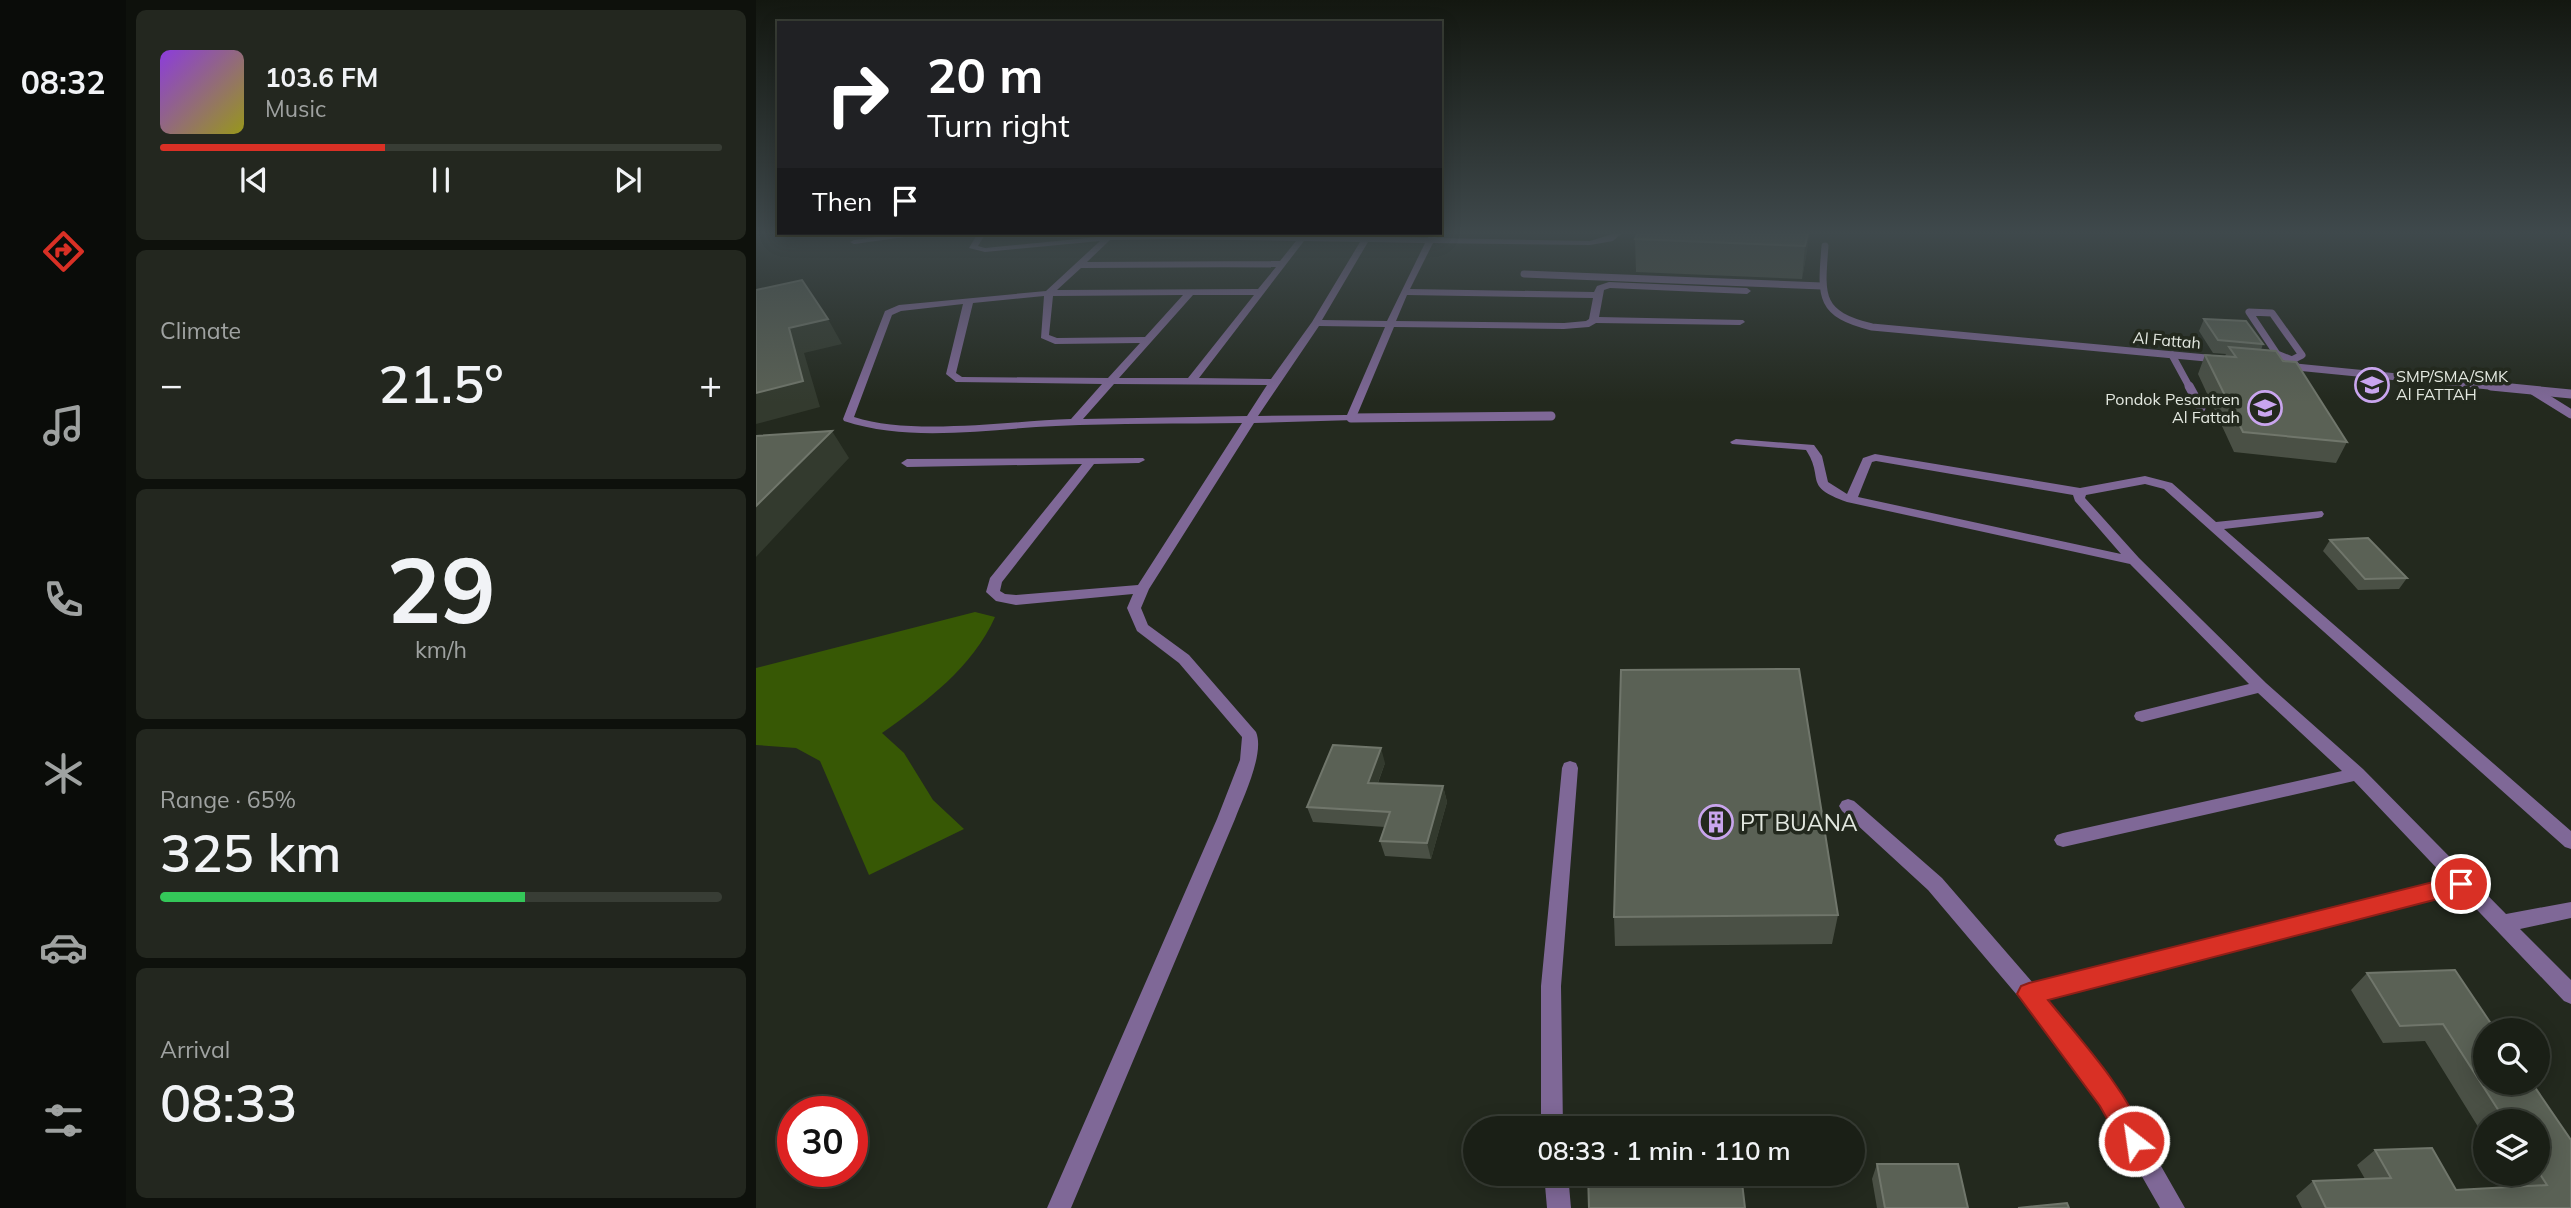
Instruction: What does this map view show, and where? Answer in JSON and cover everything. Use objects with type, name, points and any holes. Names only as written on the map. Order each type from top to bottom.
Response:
[{"type":"street","points":[[1053,289],[1049,293],[1044,336],[1048,339],[1146,340]]},
{"type":"street","points":[[1192,380],[1260,289]]},
{"type":"street","points":[[1059,1208],[1226,819],[1248,760],[1250,736],[1184,659],[1142,628],[1134,608],[1142,589],[1336,289]]},
{"type":"street","points":[[1594,320],[1600,289]]},
{"type":"street","points":[[1710,289],[1747,291]]},
{"type":"street","points":[[1258,292],[1049,293],[899,308],[888,313],[848,419],[858,425],[891,428],[1351,418],[1404,292],[1598,295]]},
{"type":"street","points":[[1073,422],[1190,293]]},
{"type":"street","points":[[970,300],[953,378],[980,381],[1274,382]]},
{"type":"street","points":[[1316,323],[1564,327],[1589,324],[1594,320],[1740,322]]},
{"type":"street","points":[[1736,442],[1810,447],[1815,453],[1821,484],[1827,490],[1851,499],[2134,561]]},
{"type":"street","points":[[1851,499],[1867,460],[1875,457],[2080,492],[2145,480],[2168,486],[2571,842]]},
{"type":"street","points":[[907,463],[1139,460]]},
{"type":"street","points":[[1090,462],[995,581],[993,592],[1001,598],[1016,600],[1142,589]]},
{"type":"street","points":[[2080,492],[2079,498],[2086,508],[2134,561],[2261,687],[2357,774],[2461,884],[2571,994]]},
{"type":"street","points":[[2215,526],[2318,514]]},
{"type":"street","points":[[2142,716],[2261,687]]},
{"type":"street","points":[[1552,1116],[1551,986],[1570,768]]},
{"type":"street","points":[[2063,840],[2357,774]]},
{"type":"street","points":[[1848,806],[1935,884],[2029,994],[2109,1097],[2173,1208]]},
{"type":"street","points":[[2029,994],[2461,884]]},
{"type":"street","points":[[2501,924],[2571,910]]},
{"type":"street","points":[[1557,1186],[1559,1208]]},
{"type":"lane","name":"Al Fattah","points":[[1822,289],[1824,300],[1832,314],[1846,322],[1872,327],[2227,360]]},
{"type":"lane","points":[[2249,312],[2272,313],[2302,355],[2294,364],[2277,354],[2249,312]]},
{"type":"lane","points":[[2172,355],[2201,408]]},
{"type":"lane","points":[[2269,364],[2294,364],[2571,394]]},
{"type":"lane","points":[[2531,390],[2571,414]]},
{"type":"lane","points":[[1351,418],[1551,416]]},
{"type":"shaded area","points":[[975,612],[995,617],[974,652],[947,682],[882,733],[904,753],[933,800],[964,829],[869,875],[820,761],[796,748],[756,745],[756,668]]},
{"type":"building","points":[[808,289],[828,319],[789,328],[803,381],[756,393],[756,290]]},
{"type":"building","points":[[2204,319],[2246,321],[2263,344],[2218,340]]},
{"type":"building","points":[[2229,347],[2276,351],[2283,361],[2296,362],[2347,442],[2243,432],[2205,355],[2236,357]]},
{"type":"building","points":[[832,431],[756,506],[756,436]]},
{"type":"building","points":[[2368,538],[2407,578],[2365,579],[2330,540]]},
{"type":"building","name":"PT BUANA","points":[[1799,669],[1838,915],[1614,917],[1621,670]]},
{"type":"building","points":[[1333,745],[1381,748],[1368,783],[1443,786],[1427,843],[1380,841],[1390,812],[1307,807]]},
{"type":"building","points":[[2455,970],[2487,1018],[2473,1018],[2473,1071],[2443,1024],[2400,1026],[2367,973]]},
{"type":"building","points":[[2489,1095],[2540,1095],[2550,1109],[2498,1109]]},
{"type":"building","points":[[2550,1109],[2571,1140],[2571,1208],[2326,1208],[2313,1181],[2391,1178],[2375,1150],[2432,1148],[2456,1190],[2550,1186]]},
{"type":"building","points":[[1877,1164],[1958,1164],[1968,1208],[1885,1208]]},
{"type":"building","points":[[1588,1186],[1742,1186],[1745,1208],[1589,1208]]},
{"type":"building","points":[[2067,1203],[2069,1208],[2018,1208]]},
{"type":"place","name":"SMP/SMA/SMK Al FATTAH","points":[[2372,385]]},
{"type":"place","name":"Pondok Pesantren Al Fattah","points":[[2265,408]]},
{"type":"place","name":"PT BUANA","points":[[1716,822]]},
{"type":"route","points":[[2134,1141],[2109,1097],[2029,994],[2461,884]]}]
